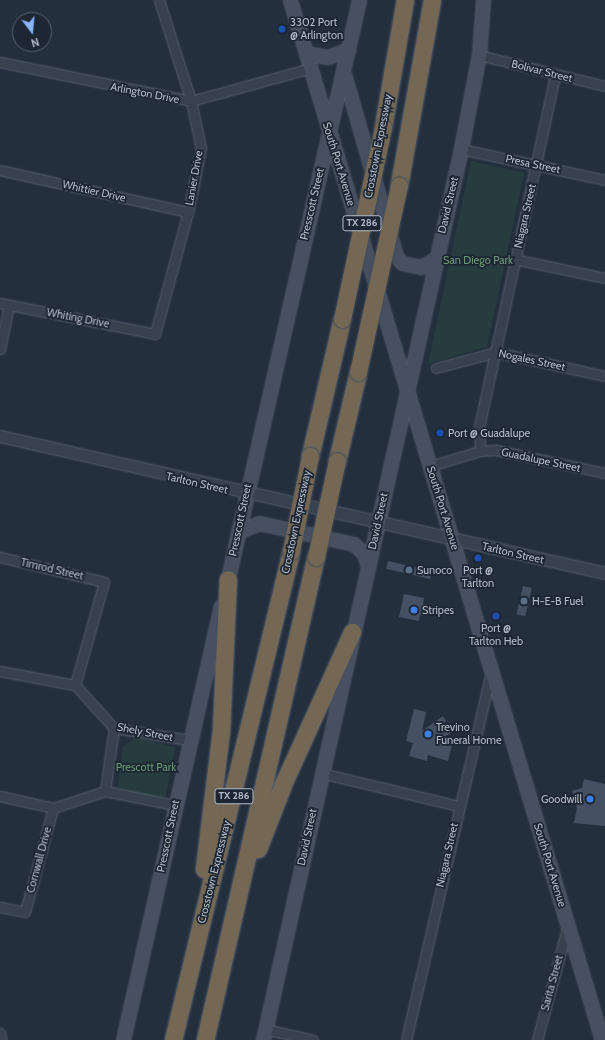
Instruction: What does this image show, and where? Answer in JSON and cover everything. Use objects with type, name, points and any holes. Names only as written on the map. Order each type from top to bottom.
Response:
[{"type":"highway","name":"Crosstown Expressway","points":[[173,1040],[195,947],[238,781],[291,551],[310,456],[342,319],[383,127],[405,0]]},
{"type":"highway","name":"TX 286","points":[[205,1040],[400,185],[432,0]]},
{"type":"highway","points":[[195,947],[221,731],[228,579]]},
{"type":"highway","points":[[235,908],[284,782],[352,632]]},
{"type":"main road","name":"South Port Avenue","points":[[290,0],[307,53],[328,131],[602,1040]]},
{"type":"main road","name":"Presscott Street","points":[[123,1040],[174,805],[228,579],[245,495],[328,131],[349,49],[359,0]]},
{"type":"main road","name":"David Street","points":[[264,1035],[352,632],[378,523],[461,149],[479,55],[483,0]]},
{"type":"main road","points":[[307,53],[328,57],[349,49]]},
{"type":"main road","points":[[344,67],[348,95],[396,256],[402,263],[421,267],[436,258]]},
{"type":"main road","points":[[238,532],[259,523],[354,544],[364,554],[368,566]]},
{"type":"street","name":"Lanier Drive","points":[[155,334],[188,212],[201,148],[191,101],[159,0]]},
{"type":"street","name":"Bolivar Street","points":[[479,55],[555,75],[605,86]]},
{"type":"street","name":"Arlington Drive","points":[[0,62],[191,101],[311,68]]},
{"type":"street","name":"Niagara Street","points":[[480,451],[479,427],[496,352],[514,259],[537,165],[555,75]]},
{"type":"street","name":"Presa Street","points":[[461,149],[605,180]]},
{"type":"street","name":"Whittier Drive","points":[[0,170],[188,212]]},
{"type":"street","points":[[514,259],[605,278]]},
{"type":"street","points":[[0,350],[5,304]]},
{"type":"street","name":"Whiting Drive","points":[[5,304],[155,334]]},
{"type":"street","name":"Nogales Street","points":[[436,368],[496,352],[605,376]]},
{"type":"street","name":"Tarlton Street","points":[[0,436],[245,495],[605,574]]},
{"type":"street","name":"Guadalupe Street","points":[[430,466],[480,451],[514,453],[605,473]]},
{"type":"street","name":"Timrod Street","points":[[0,557],[104,582],[75,685]]},
{"type":"street","name":"Niagara Street","points":[[406,1040],[458,806],[491,670]]},
{"type":"street","points":[[0,671],[75,685]]},
{"type":"street","name":"Shely Street","points":[[75,685],[114,728],[190,740]]},
{"type":"street","points":[[105,791],[114,728]]},
{"type":"street","points":[[321,773],[458,806]]},
{"type":"street","points":[[0,796],[53,808],[105,791],[174,805]]},
{"type":"street","name":"Cornwall Drive","points":[[0,907],[24,912],[53,808]]},
{"type":"street","name":"Sarita Street","points":[[537,1040],[568,925]]},
{"type":"street","points":[[264,1035],[313,1040]]},
{"type":"green space","name":"San Diego Park","points":[[471,161],[524,173],[487,347],[428,364]]},
{"type":"green space","name":"Prescott Park","points":[[136,738],[175,747],[166,796],[162,800],[123,791],[118,787],[123,746]]},
{"type":"building","name":"Sunoco","points":[[388,561],[432,571],[430,579],[386,569]]},
{"type":"building","name":"H-E-B Fuel","points":[[523,586],[532,588],[525,616],[516,614]]},
{"type":"building","name":"Stripes","points":[[404,594],[424,598],[423,604],[429,605],[427,616],[420,615],[419,621],[399,617]]},
{"type":"building","name":"Trevino Funeral Home","points":[[414,709],[426,712],[422,731],[443,716],[452,732],[443,738],[453,741],[448,761],[428,755],[427,761],[409,756],[413,743],[406,741]]},
{"type":"building","name":"Goodwill","points":[[584,779],[605,784],[605,826],[574,823],[577,808],[572,791],[582,788]]},
{"type":"place","name":"3302 Port @ Arlington","points":[[282,29]]},
{"type":"place","name":"Port @ Guadalupe","points":[[440,433]]},
{"type":"place","name":"Port @ Tarlton","points":[[478,558]]},
{"type":"place","name":"Sunoco","points":[[409,570]]},
{"type":"place","name":"H-E-B Fuel","points":[[524,601]]},
{"type":"place","name":"Stripes","points":[[414,610]]},
{"type":"place","name":"Port @ Tarlton Heb","points":[[496,616]]},
{"type":"place","name":"Trevino Funeral Home","points":[[428,734]]},
{"type":"place","name":"Goodwill","points":[[590,799]]}]
